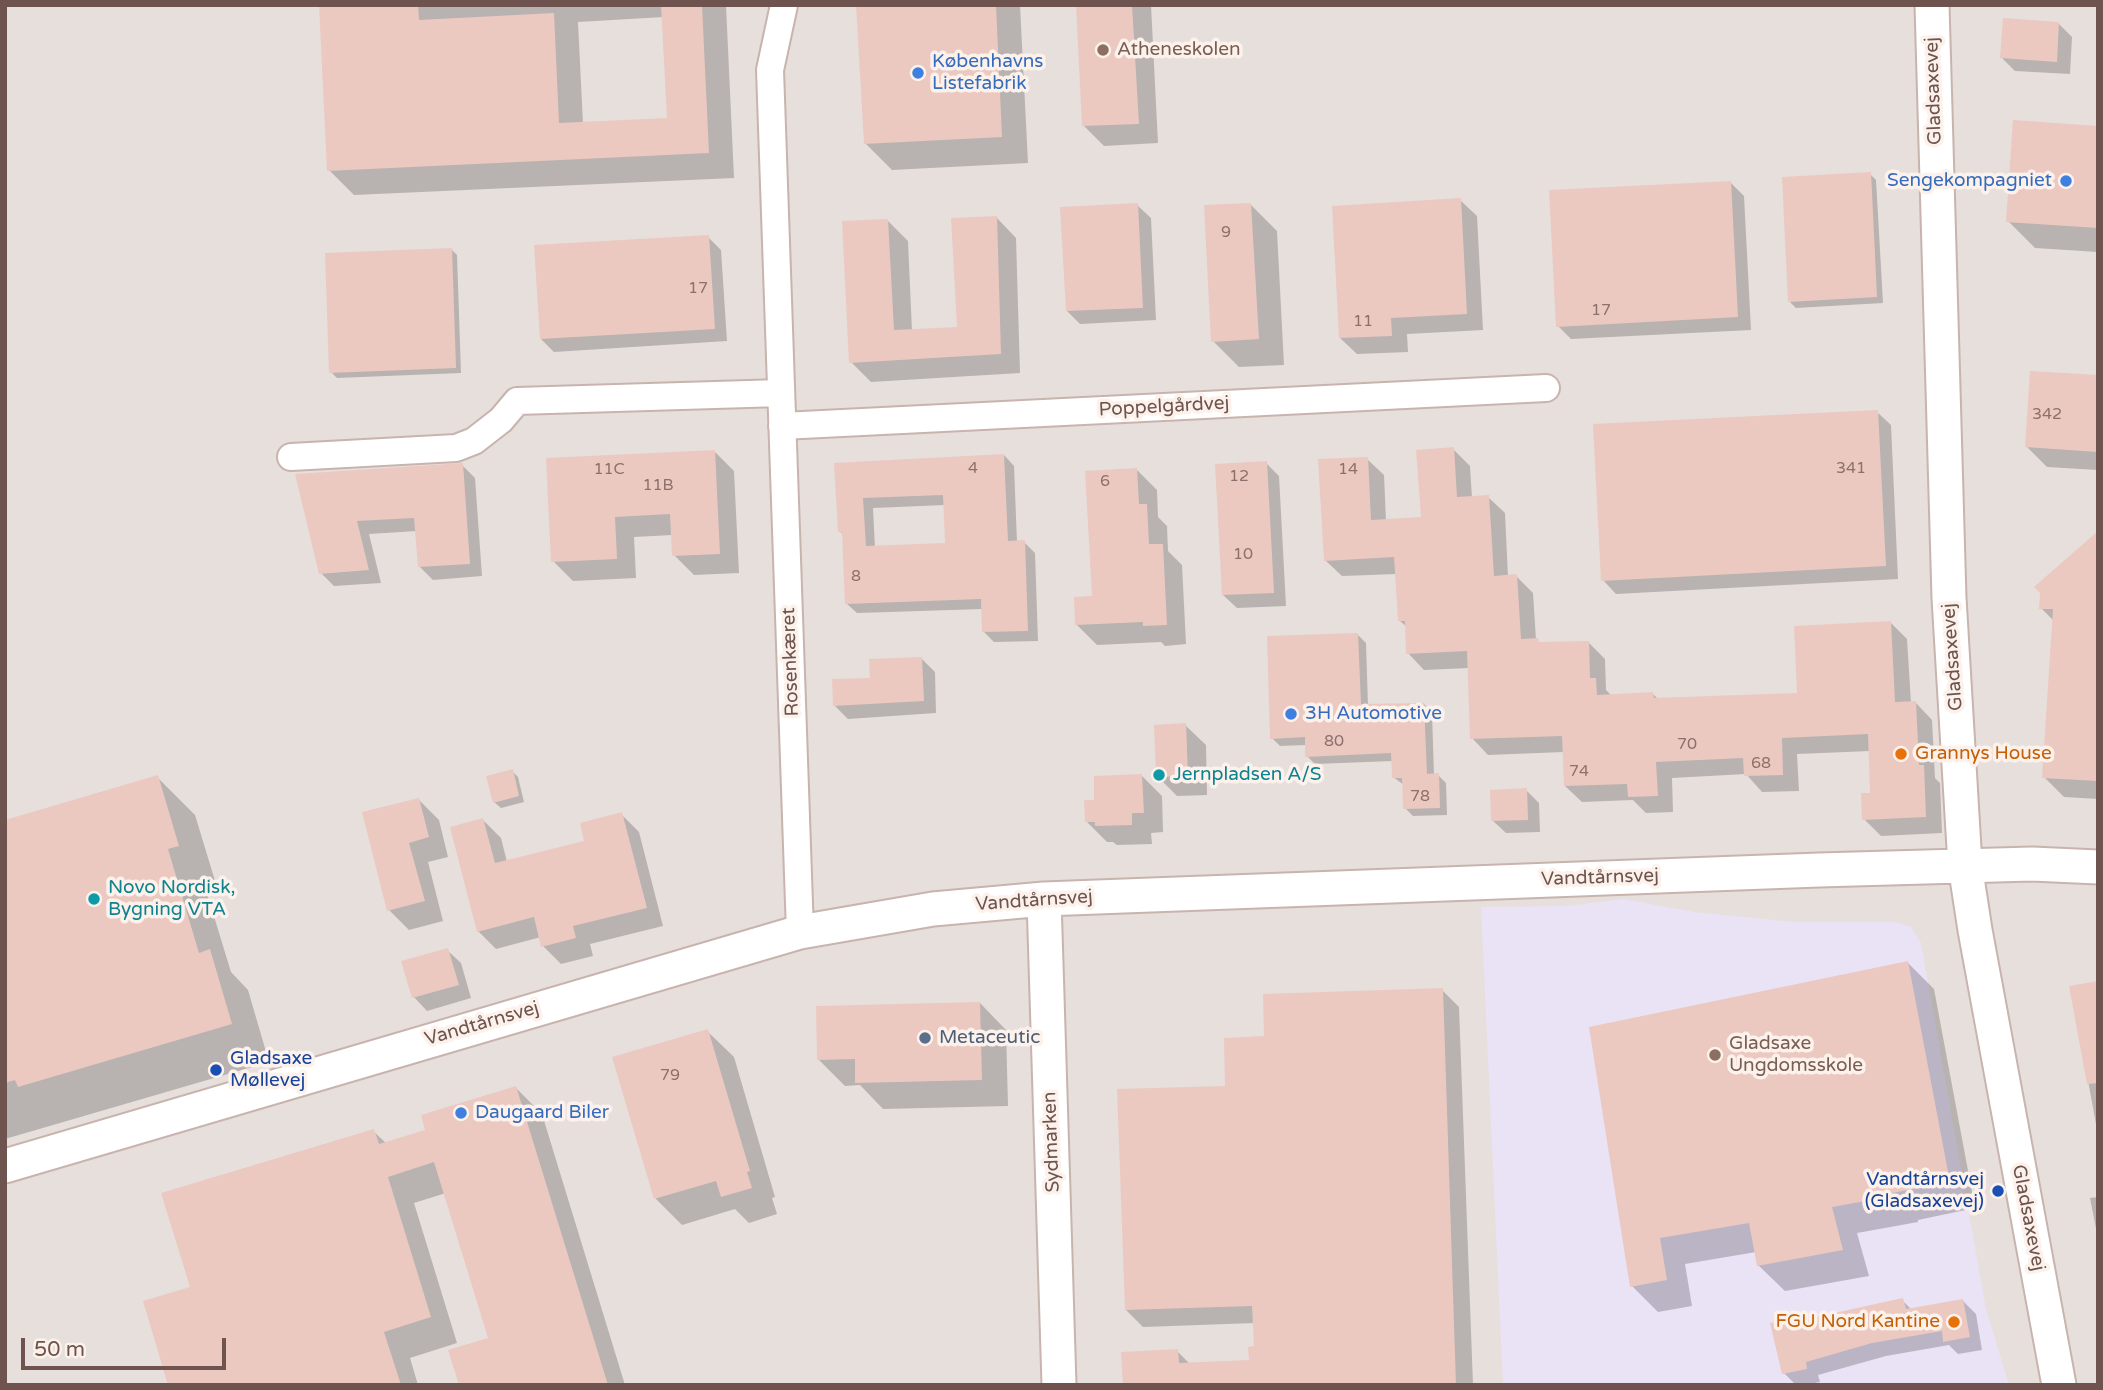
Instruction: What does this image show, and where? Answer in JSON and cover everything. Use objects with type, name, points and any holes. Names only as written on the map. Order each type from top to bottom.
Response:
[{"type":"street","name":"Rosenkæret","points":[[784,5],[769,70],[800,932]]},
{"type":"street","name":"Gladsaxevej","points":[[1932,5],[1949,598],[1965,865],[2059,1385]]},
{"type":"street","name":"Poppelgårdvej","points":[[782,426],[1546,388]]},
{"type":"street","points":[[291,457],[456,448],[474,441],[501,420],[517,401],[781,393]]},
{"type":"street","name":"Vandtårnsvej","points":[[5,1166],[800,932],[933,909],[1044,899],[1965,865],[2098,867]]},
{"type":"street","name":"Sydmarken","points":[[1044,899],[1059,1385]]},
{"type":"shaded area","points":[[5,5],[2098,5],[2098,1385],[5,1385]]},
{"type":"shaded area","name":"Gladsaxe Ungdomsskole","points":[[1623,899],[1694,912],[1795,922],[1896,922],[1911,927],[1921,943],[1986,1309],[2009,1385],[1503,1385],[1481,907],[1568,906]]},
{"type":"building","points":[[319,5],[418,5],[419,20],[554,13],[559,123],[667,118],[661,5],[702,5],[709,153],[327,171]]},
{"type":"building","points":[[856,5],[996,5],[1002,137],[864,144]]},
{"type":"building","points":[[1076,5],[1132,5],[1139,124],[1082,126]]},
{"type":"building","points":[[2003,18],[2059,22],[2057,62],[2000,58]]},
{"type":"building","points":[[2013,120],[2098,126],[2098,228],[2006,222]]},
{"type":"building","points":[[1871,172],[1877,297],[1788,302],[1782,177]]},
{"type":"building","points":[[1731,181],[1738,317],[1556,327],[1549,190]]},
{"type":"building","points":[[1461,198],[1467,314],[1391,318],[1392,336],[1339,338],[1332,206]]},
{"type":"building","points":[[1138,203],[1143,308],[1066,311],[1060,207]]},
{"type":"building","points":[[1251,203],[1259,339],[1211,342],[1204,205]]},
{"type":"building","points":[[997,216],[1001,354],[849,363],[842,221],[888,219],[894,330],[957,327],[951,218]]},
{"type":"building","points":[[709,235],[715,329],[540,339],[534,245]]},
{"type":"building","points":[[452,248],[456,368],[329,373],[325,253]]},
{"type":"building","points":[[2030,371],[2098,375],[2098,452],[2025,447]]},
{"type":"building","points":[[1878,410],[1886,566],[1601,581],[1593,424]]},
{"type":"building","points":[[1454,447],[1457,497],[1489,495],[1494,576],[1517,574],[1521,639],[1538,638],[1539,642],[1589,641],[1590,678],[1596,678],[1597,695],[1653,692],[1654,698],[1797,693],[1794,626],[1891,621],[1895,702],[1916,701],[1919,765],[1924,765],[1926,817],[1862,820],[1861,793],[1870,793],[1868,734],[1782,738],[1783,775],[1744,776],[1743,758],[1656,762],[1658,796],[1628,797],[1627,784],[1564,786],[1562,736],[1470,739],[1467,651],[1406,654],[1405,621],[1398,621],[1394,557],[1324,561],[1318,459],[1368,457],[1371,520],[1421,517],[1416,450]]},
{"type":"building","points":[[715,450],[720,554],[672,556],[670,514],[615,517],[617,559],[551,562],[546,458]]},
{"type":"building","points":[[1004,454],[1008,541],[1025,540],[1028,631],[982,632],[981,599],[845,604],[842,532],[838,532],[834,463]],"holes":[[[943,495],[945,543],[866,546],[863,498]]]},
{"type":"building","points":[[1267,461],[1274,593],[1222,595],[1215,464]]},
{"type":"building","points":[[463,463],[470,564],[418,567],[414,518],[357,521],[369,570],[319,574],[295,474]]},
{"type":"building","points":[[1137,468],[1139,504],[1147,504],[1149,544],[1163,544],[1167,625],[1143,626],[1143,622],[1075,625],[1074,597],[1092,596],[1085,471]]},
{"type":"building","points":[[2098,531],[2098,781],[2042,778],[2053,609],[2039,609],[2040,593],[2034,587]]},
{"type":"building","points":[[1358,633],[1361,704],[1424,703],[1427,774],[1439,773],[1440,808],[1403,809],[1402,778],[1392,778],[1391,753],[1305,757],[1305,737],[1270,739],[1267,636]]},
{"type":"building","points":[[922,657],[924,701],[833,706],[832,679],[870,678],[869,659]]},
{"type":"building","points":[[1186,723],[1188,776],[1156,777],[1154,725]]},
{"type":"building","points":[[513,769],[519,796],[493,803],[486,776]]},
{"type":"building","points":[[1142,774],[1144,813],[1132,813],[1132,825],[1095,826],[1095,822],[1085,822],[1084,800],[1094,800],[1094,776]]},
{"type":"building","name":"Novo Nordisk, Bygning VTA","points":[[158,775],[179,846],[168,849],[199,953],[210,949],[232,1024],[18,1087],[15,1080],[5,1083],[5,820]]},
{"type":"building","points":[[1527,788],[1528,820],[1491,821],[1490,790]]},
{"type":"building","points":[[419,798],[429,837],[409,843],[425,901],[387,911],[362,812]]},
{"type":"building","points":[[622,812],[647,908],[573,926],[576,938],[541,947],[534,917],[477,932],[450,827],[483,818],[495,863],[584,841],[580,823]]},
{"type":"building","points":[[448,948],[459,985],[412,998],[401,961]]},
{"type":"building","points":[[1908,961],[1950,1182],[1832,1207],[1843,1250],[1757,1266],[1749,1223],[1660,1238],[1667,1280],[1630,1287],[1589,1027]]},
{"type":"building","points":[[2098,981],[2098,1083],[2087,1084],[2069,986]]},
{"type":"building","points":[[1443,988],[1456,1385],[1123,1385],[1121,1352],[1178,1349],[1179,1363],[1249,1360],[1248,1347],[1254,1346],[1252,1306],[1125,1310],[1117,1089],[1225,1086],[1224,1038],[1264,1036],[1263,994]]},
{"type":"building","points":[[980,1002],[982,1080],[855,1083],[855,1059],[817,1060],[816,1006]]},
{"type":"building","points":[[708,1029],[750,1171],[747,1172],[752,1188],[721,1197],[716,1181],[654,1199],[612,1057]]},
{"type":"building","points":[[516,1086],[608,1385],[459,1385],[448,1350],[488,1338],[434,1162],[388,1177],[431,1317],[384,1332],[401,1385],[168,1385],[143,1301],[190,1287],[161,1193],[374,1129],[379,1144],[425,1130],[421,1115]]},
{"type":"building","points":[[1903,1298],[1906,1309],[1963,1299],[1970,1337],[1943,1342],[1942,1331],[1872,1343],[1806,1362],[1807,1369],[1782,1374],[1770,1323],[1798,1321]]},
{"type":"place","name":"Atheneskolen","points":[[1103,50]]},
{"type":"place","name":"Københavns Listefabrik","points":[[918,73]]},
{"type":"place","name":"Sengekompagniet","points":[[2066,181]]},
{"type":"place","name":"3H Automotive","points":[[1291,714]]},
{"type":"place","name":"Grannys House","points":[[1901,754]]},
{"type":"place","name":"Jernpladsen A/S","points":[[1159,775]]},
{"type":"place","name":"Novo Nordisk, Bygning VTA","points":[[94,899]]},
{"type":"place","name":"Metaceutic","points":[[925,1038]]},
{"type":"place","name":"Gladsaxe Ungdomsskole","points":[[1715,1055]]},
{"type":"place","name":"Gladsaxe Møllevej","points":[[216,1070]]},
{"type":"place","name":"Daugaard Biler","points":[[461,1113]]},
{"type":"place","name":"Vandtårnsvej (Gladsaxevej)","points":[[1998,1191]]},
{"type":"place","name":"FGU Nord Kantine","points":[[1954,1322]]}]
